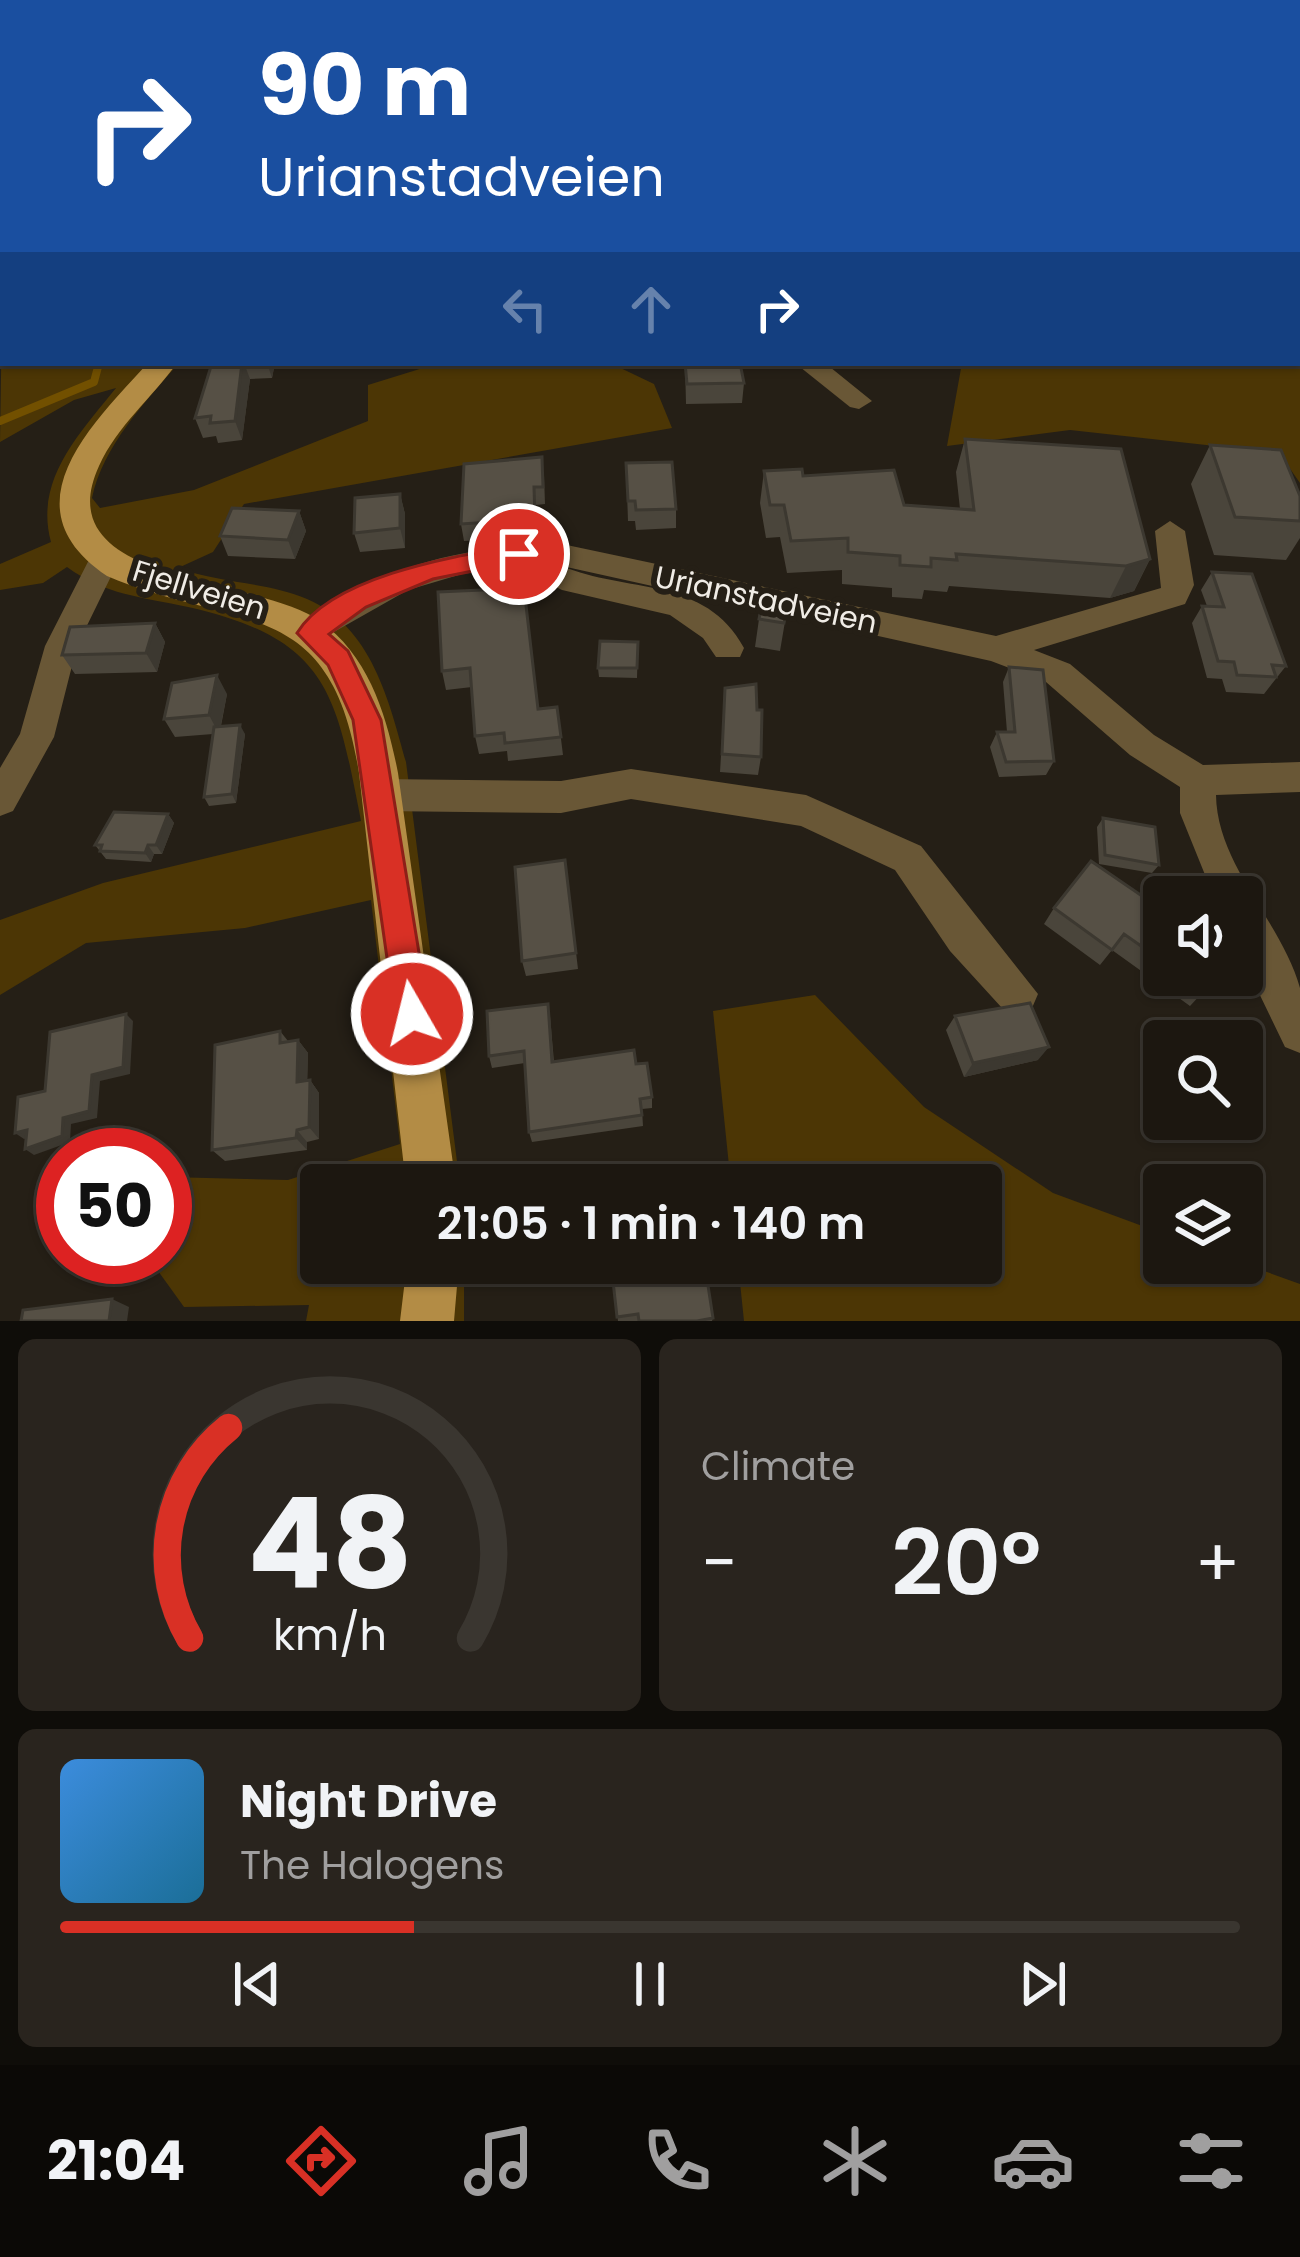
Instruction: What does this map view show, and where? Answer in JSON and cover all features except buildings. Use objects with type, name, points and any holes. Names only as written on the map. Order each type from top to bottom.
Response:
[{"type":"main road","name":"Fjellveien","points":[[161,366],[109,427],[80,476],[74,513],[80,532],[105,558],[148,577],[270,611],[311,633],[339,659],[358,694],[380,796],[429,1164]]},
{"type":"main road","points":[[427,1321],[431,1284]]},
{"type":"street","points":[[812,366],[859,401]]},
{"type":"street","points":[[996,649],[1174,596],[1178,585],[1170,531]]},
{"type":"street","points":[[519,554],[526,563],[578,584],[672,600],[714,625],[728,648]]},
{"type":"street","name":"Urianstadveien","points":[[311,633],[357,601],[428,571],[519,554],[562,555],[996,649],[1058,673],[1142,745],[1198,780]]},
{"type":"street","points":[[0,800],[37,737],[61,646],[105,558]]},
{"type":"street","points":[[1224,876],[1198,814],[1198,780],[1289,786]]},
{"type":"street","points":[[380,796],[561,797],[641,784],[806,811],[908,858],[964,938],[1016,994]]},
{"type":"street","points":[[1263,958],[1300,1032]]},
{"type":"shaded area","points":[[1,366],[176,366],[105,460],[92,498],[100,508],[194,490],[368,421],[368,385],[429,366],[616,366],[654,384],[672,428],[244,504],[213,552],[178,568],[307,599],[348,628],[374,668],[406,762],[457,1164],[338,1164],[400,1144],[371,900],[245,928],[86,943],[0,995],[0,920],[103,883],[361,821],[332,705],[318,678],[298,655],[271,636],[235,620],[110,589],[67,567],[43,583],[0,590],[0,564],[51,542],[47,519],[54,478],[75,441],[116,388],[74,400],[0,442]]},
{"type":"shaded area","points":[[961,366],[1300,366],[1300,483],[1279,453],[1070,430],[947,446]]},
{"type":"shaded area","points":[[815,995],[924,1107],[1053,1193],[1143,1226],[1143,1284],[1263,1284],[1263,1271],[1300,1284],[1300,1321],[744,1321],[740,1284],[1002,1284],[1002,1164],[729,1164],[713,1011]]},
{"type":"shaded area","points":[[300,1176],[300,1284],[464,1284],[464,1321],[306,1321],[309,1305],[184,1307],[167,1284],[192,1284],[192,1178],[288,1180]]},
{"type":"waterway","points":[[0,421],[94,382],[98,366]]},
{"type":"route","points":[[412,1014],[367,720],[339,659],[311,633],[357,601],[393,584],[481,558],[519,554]]}]
